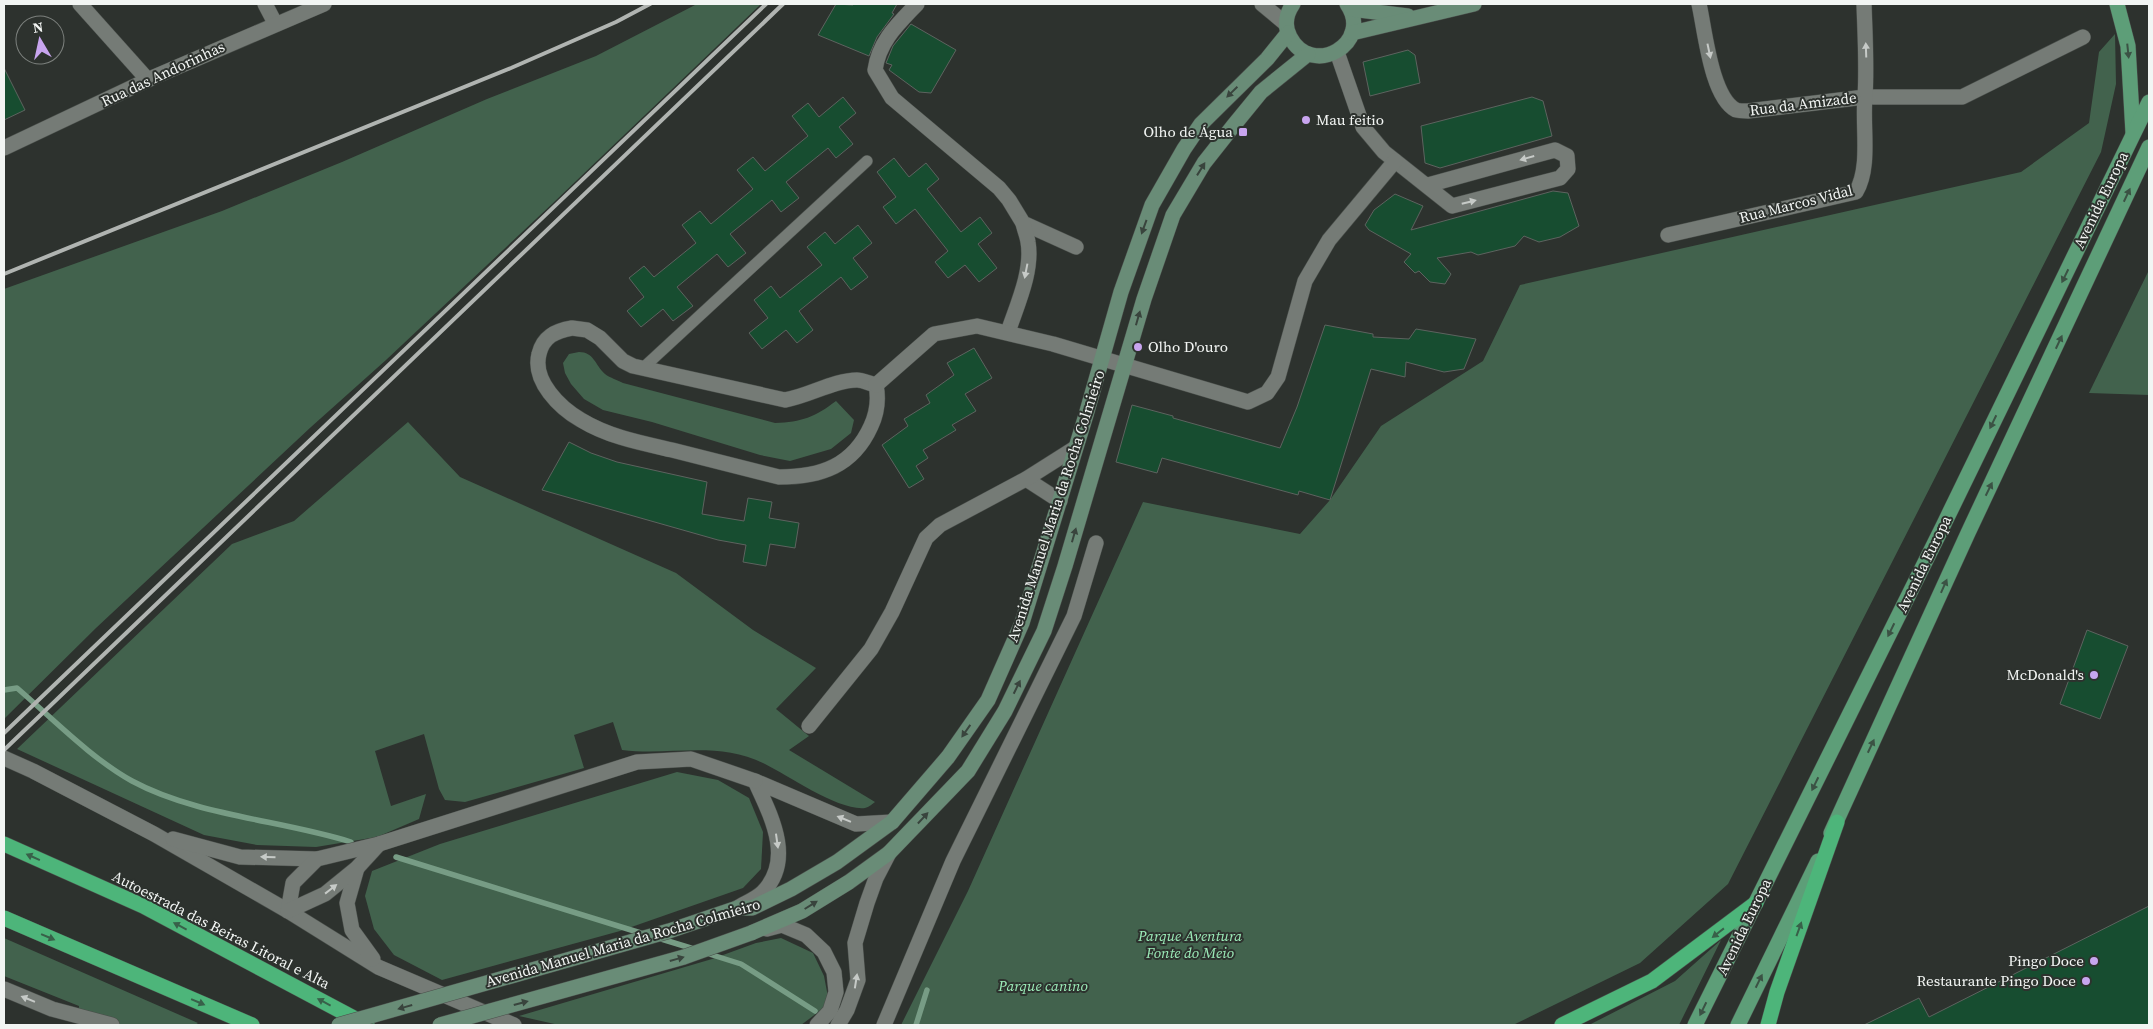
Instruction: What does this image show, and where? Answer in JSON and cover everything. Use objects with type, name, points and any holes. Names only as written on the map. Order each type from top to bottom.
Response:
[{"type":"highway","points":[[1768,1025],[1776,992],[1837,822]]},
{"type":"highway","name":"Autoestrada das Beiras Litoral e Alta","points":[[4,844],[143,906],[367,1025]]},
{"type":"highway","points":[[1562,1025],[1652,981],[1756,903]]},
{"type":"highway","points":[[4,918],[252,1025]]},
{"type":"main road","name":"Avenida Manuel Maria da Rocha Colmieiro","points":[[338,1025],[669,931],[737,908],[752,908],[791,890],[837,862],[892,822],[948,757],[988,700],[1022,624],[1130,267],[1152,205],[1201,124],[1268,58],[1287,29],[1288,14],[1293,4]]},
{"type":"main road","points":[[1352,33],[1474,4]]},
{"type":"main road","points":[[2117,4],[2128,46],[2133,135]]},
{"type":"main road","points":[[1287,29],[1299,49],[1308,54],[1327,56],[1345,46],[1352,33],[1354,23],[1349,6],[1415,17]]},
{"type":"main road","name":"Avenida Manuel Maria da Rocha Colmieiro","points":[[440,1025],[684,957],[751,933],[802,911],[849,882],[889,853],[968,771],[1005,711],[1044,631],[1144,299],[1173,215],[1204,164],[1261,92],[1308,54]]},
{"type":"main road","name":"Avenida Europa","points":[[1695,1025],[1944,524],[2149,102]]},
{"type":"main road","name":"Avenida Europa","points":[[1738,1025],[1837,822],[1968,533],[2025,415],[2149,147]]},
{"type":"street","points":[[80,4],[148,80]]},
{"type":"street","points":[[265,4],[275,23]]},
{"type":"street","name":"Rua das Andorinhas","points":[[4,148],[148,80],[275,23],[324,4]]},
{"type":"street","points":[[917,4],[888,34],[877,56],[874,70],[892,98],[999,188],[1010,200],[1023,223],[1028,242],[1029,257],[1024,284],[1008,332]]},
{"type":"street","points":[[1262,4],[1287,29]]},
{"type":"street","name":"Rua da Amizade","points":[[1699,4],[1716,83],[1723,98],[1736,110],[1748,111],[1864,97]]},
{"type":"street","name":"Rua Marcos Vidal","points":[[1668,235],[1856,192],[1861,184],[1864,171],[1864,97],[1867,82],[1864,4]]},
{"type":"street","points":[[1864,97],[1962,97],[2083,37]]},
{"type":"street","points":[[1337,52],[1364,127],[1384,152],[1428,185],[1452,206],[1560,178],[1568,170],[1567,156],[1554,150],[1428,185]]},
{"type":"street","points":[[643,368],[867,161]]},
{"type":"street","points":[[876,386],[934,334],[977,326],[1008,332],[1248,402],[1266,393],[1278,377],[1305,281],[1330,240],[1395,161]]},
{"type":"street","points":[[1023,223],[1076,247]]},
{"type":"street","points":[[572,328],[587,330],[600,338],[623,361],[643,368],[785,400],[807,395],[830,386],[858,380],[876,386],[879,398],[873,421],[858,450],[843,461],[823,471],[802,477],[780,477],[624,438],[590,424],[560,404],[538,373],[536,364],[541,346],[546,338],[559,331],[572,328]]},
{"type":"street","points":[[809,726],[871,649],[892,612],[926,538],[940,526],[1026,479],[1075,448]]},
{"type":"street","points":[[1026,479],[1060,501]]},
{"type":"street","points":[[884,1025],[953,861],[1074,616],[1096,543]]},
{"type":"street","points":[[4,758],[33,770],[154,834],[288,911],[378,967],[514,1025]]},
{"type":"street","points":[[154,834],[240,856],[317,859],[379,844],[637,762],[691,759],[755,781],[856,824],[892,822]]},
{"type":"street","points":[[737,908],[762,892],[766,887],[774,875],[779,846],[774,822],[755,781]]},
{"type":"street","points":[[288,911],[325,894],[357,868],[379,844]]},
{"type":"street","points":[[838,1025],[847,1010],[858,980],[855,943],[866,903],[889,853]]},
{"type":"street","points":[[288,911],[294,883],[317,859]]},
{"type":"street","points":[[357,868],[347,903],[352,930],[378,967]]},
{"type":"street","points":[[751,933],[782,925],[806,934],[824,952],[834,972],[836,992],[830,1011],[817,1025]]},
{"type":"street","points":[[4,989],[52,1009],[112,1025]]},
{"type":"green space","points":[[697,4],[761,4],[386,360],[311,427],[96,628],[4,719],[4,289],[222,211],[342,162],[487,99],[596,56]]},
{"type":"green space","points":[[2115,34],[2116,84],[2101,152],[1728,884],[1640,963],[1513,1025],[901,1025],[968,891],[1143,502],[1300,534],[1330,500],[1381,426],[1483,361],[1520,285],[2021,172],[2089,123],[2099,52]]},
{"type":"green space","points":[[2149,270],[2149,395],[2089,393]]},
{"type":"green space","points":[[579,352],[588,354],[605,374],[623,383],[775,423],[808,418],[836,401],[854,420],[851,433],[831,449],[790,461],[760,455],[652,422],[603,410],[584,399],[571,384],[565,373],[563,363],[569,354]]},
{"type":"green space","points":[[408,422],[460,477],[676,573],[753,630],[816,668],[776,709],[809,736],[789,750],[875,802],[865,808],[842,804],[814,792],[765,764],[729,753],[694,750],[622,750],[613,722],[574,735],[584,768],[465,802],[445,800],[439,789],[424,734],[375,751],[391,806],[426,794],[419,819],[377,837],[316,847],[257,845],[204,835],[17,749],[232,544],[294,521]]},
{"type":"green space","points":[[677,772],[718,780],[749,798],[763,832],[761,869],[743,888],[620,931],[442,980],[394,955],[374,929],[365,896],[372,871],[440,844]]},
{"type":"green space","points":[[4,938],[198,1023],[195,1025],[78,1025],[79,1006],[4,976]]},
{"type":"green space","points":[[781,938],[813,953],[824,976],[828,997],[825,1007],[801,1025],[559,1025],[519,1016],[712,959],[756,943]]},
{"type":"green space","points":[[1721,940],[1679,1025],[1589,1025],[1675,981]]},
{"type":"building","points":[[836,4],[897,4],[892,13],[894,14],[877,37],[869,56],[818,35]]},
{"type":"building","points":[[911,24],[956,50],[931,93],[919,92],[889,70],[892,65],[886,63],[893,46]]},
{"type":"building","points":[[1408,50],[1415,55],[1420,83],[1370,96],[1363,62]]},
{"type":"building","points":[[4,68],[25,110],[4,120]]},
{"type":"building","points":[[843,97],[856,113],[839,127],[853,144],[836,158],[828,148],[786,182],[799,198],[781,212],[772,200],[730,234],[746,253],[728,267],[717,254],[677,287],[693,306],[673,321],[663,309],[641,327],[627,311],[644,297],[629,278],[644,266],[654,277],[696,243],[682,225],[700,211],[711,224],[753,189],[737,170],[753,157],[765,171],[808,136],[792,116],[808,103],[819,117]]},
{"type":"building","points":[[1532,97],[1543,101],[1552,136],[1440,168],[1425,163],[1421,126]]},
{"type":"building","points":[[894,158],[909,177],[926,163],[939,179],[927,189],[961,232],[980,217],[992,233],[978,244],[997,268],[979,282],[965,265],[948,278],[935,262],[948,251],[915,209],[896,224],[883,207],[896,197],[877,172]]},
{"type":"building","points":[[1553,191],[1568,193],[1579,226],[1560,237],[1539,242],[1524,236],[1515,246],[1478,255],[1471,252],[1437,258],[1451,274],[1445,284],[1430,282],[1419,271],[1415,273],[1404,262],[1411,254],[1369,230],[1365,225],[1374,210],[1395,194],[1423,206],[1411,230]]},
{"type":"building","points":[[858,225],[872,243],[853,258],[868,277],[851,290],[841,277],[799,311],[813,330],[797,343],[786,330],[762,349],[749,333],[768,318],[754,300],[771,286],[780,298],[822,265],[807,247],[825,232],[835,244]]},
{"type":"building","points":[[1325,325],[1373,334],[1373,337],[1409,339],[1416,329],[1476,339],[1464,369],[1444,372],[1406,362],[1405,377],[1371,369],[1330,500],[1299,491],[1298,495],[1162,458],[1157,473],[1116,462],[1132,405],[1280,448],[1297,407]]},
{"type":"building","points":[[974,348],[992,378],[965,394],[976,411],[952,425],[956,430],[923,450],[928,458],[916,466],[924,479],[909,488],[882,445],[908,426],[904,419],[930,403],[926,395],[954,375],[947,363]]},
{"type":"building","points":[[569,442],[591,453],[617,462],[707,482],[702,514],[744,521],[748,498],[772,502],[769,518],[799,523],[795,548],[770,544],[766,566],[743,562],[746,545],[718,540],[542,490]]},
{"type":"building","name":"McDonald's","points":[[2087,630],[2128,646],[2100,719],[2060,704]]},
{"type":"building","name":"Pingo Doce","points":[[2149,906],[2149,1025],[1864,1025],[1919,998],[1929,1017]]},
{"type":"waterway","points":[[4,690],[17,688],[102,761],[132,781],[157,793],[211,810],[324,834],[351,842]]},
{"type":"waterway","points":[[396,857],[644,934]]},
{"type":"waterway","points":[[658,938],[694,949]]},
{"type":"waterway","points":[[706,953],[741,964],[815,1011]]},
{"type":"waterway","points":[[916,1025],[927,990]]},
{"type":"railway","points":[[4,274],[511,68],[616,22],[650,4]]},
{"type":"railway","points":[[4,733],[766,4]]},
{"type":"railway","points":[[4,750],[783,4]]},
{"type":"place","name":"Mau feitio","points":[[1306,120]]},
{"type":"place","name":"Olho de Água","points":[[1243,132]]},
{"type":"place","name":"Olho D'ouro","points":[[1138,347]]},
{"type":"place","name":"McDonald's","points":[[2094,675]]},
{"type":"place","name":"Pingo Doce","points":[[2094,961]]},
{"type":"place","name":"Restaurante Pingo Doce","points":[[2086,981]]},
{"type":"park label","name":"Parque Aventura Fonte do Meio","points":[[1190,944]]},
{"type":"park label","name":"Parque canino","points":[[1043,986]]}]
